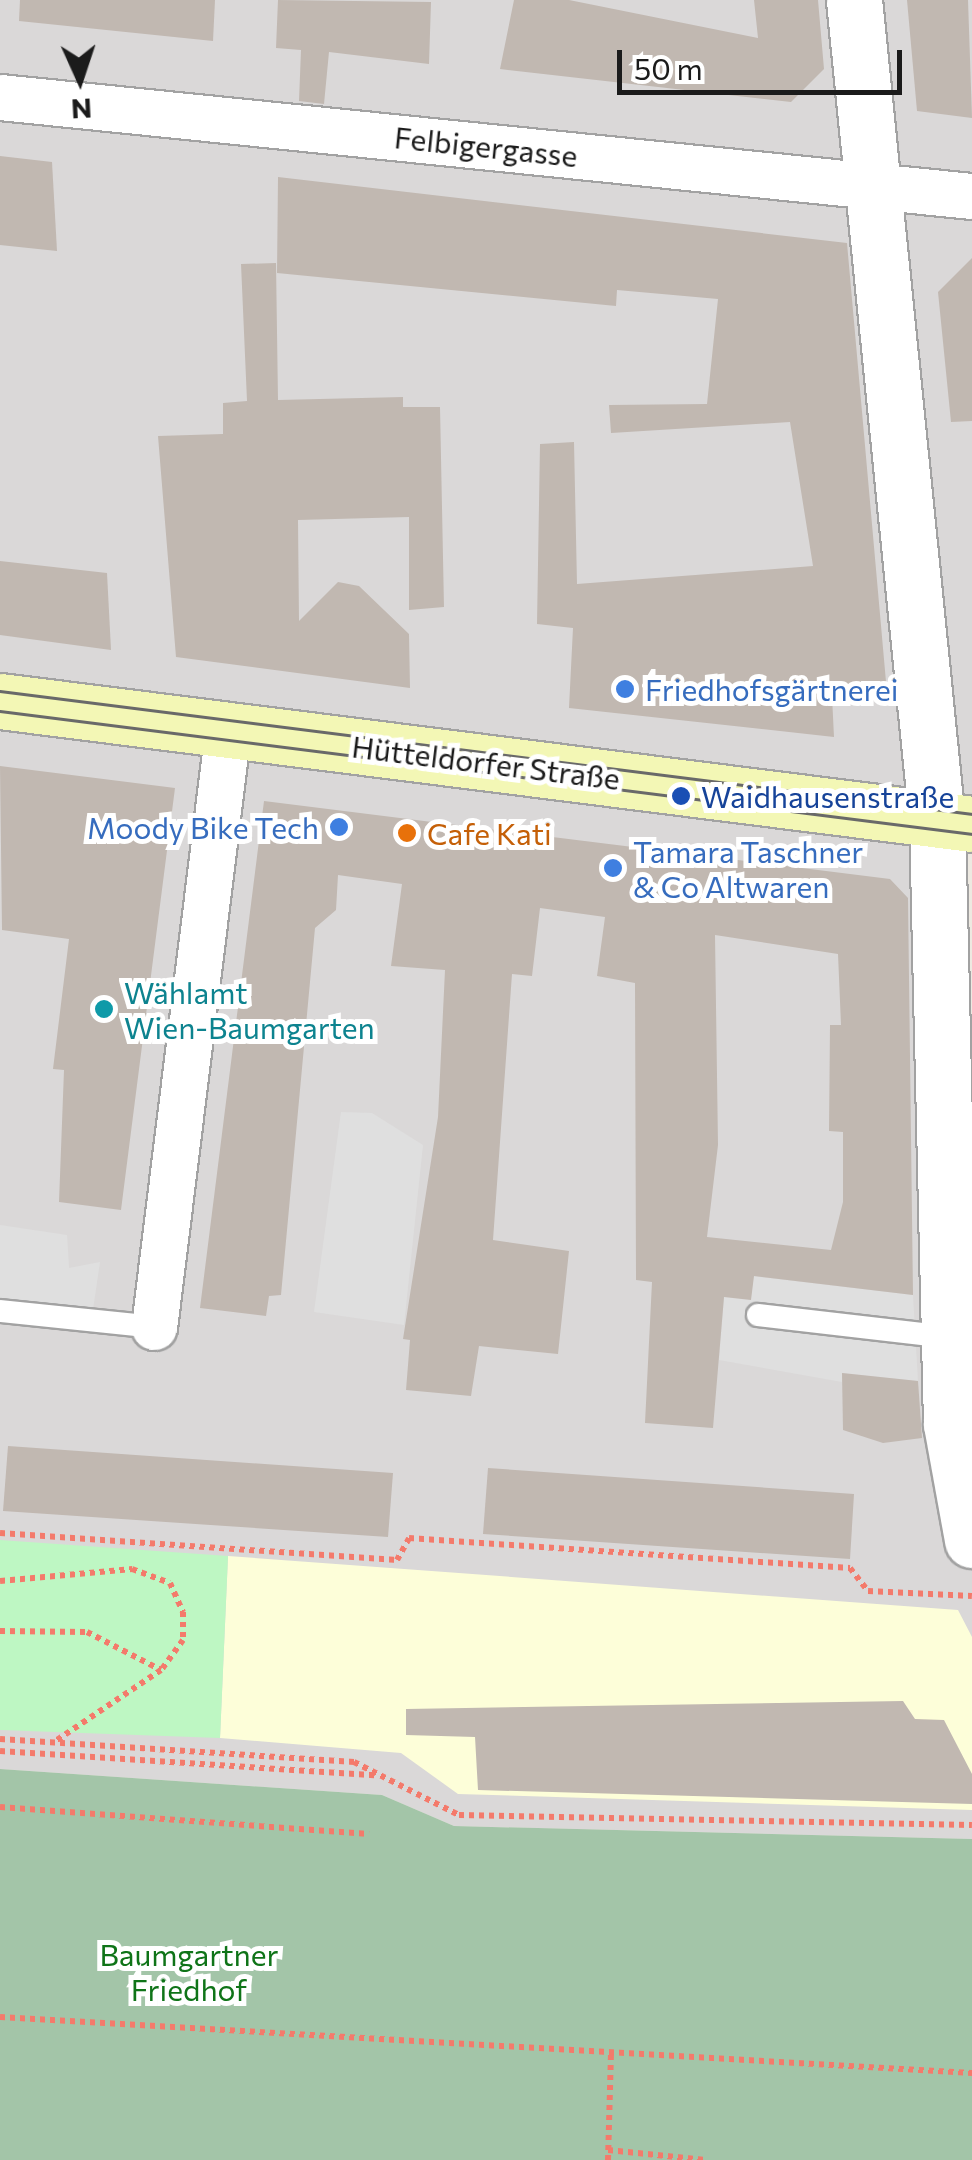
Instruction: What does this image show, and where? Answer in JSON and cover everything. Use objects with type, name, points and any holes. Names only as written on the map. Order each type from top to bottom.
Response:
[{"type":"main road","name":"Hütteldorfer Straße","points":[[0,701],[955,822]]},
{"type":"street","points":[[854,0],[955,822],[948,1337],[954,1466],[972,1540]]},
{"type":"street","name":"Felbigergasse","points":[[0,97],[972,196]]},
{"type":"street","points":[[154,1327],[228,729]]},
{"type":"lane","points":[[0,1311],[154,1327]]},
{"type":"lane","points":[[758,1315],[948,1337]]},
{"type":"path","points":[[0,1532],[397,1560],[409,1538],[850,1568],[868,1592],[972,1596]]},
{"type":"path","points":[[0,1580],[132,1569],[170,1583],[183,1640],[161,1670],[53,1743]]},
{"type":"path","points":[[0,1632],[87,1632],[161,1670]]},
{"type":"path","points":[[0,1739],[354,1762],[459,1814],[972,1825]]},
{"type":"path","points":[[0,1751],[380,1776]]},
{"type":"path","points":[[0,1807],[369,1834]]},
{"type":"path","points":[[0,2017],[972,2073]]},
{"type":"path","points":[[608,2160],[611,2055]]},
{"type":"path","points":[[608,2150],[705,2160]]},
{"type":"shaded area","points":[[0,0],[972,0],[972,813],[937,821],[972,1540],[972,1839],[454,1826],[382,1795],[0,1769]]},
{"type":"shaded area","points":[[341,1112],[372,1113],[423,1145],[404,1325],[314,1312]]},
{"type":"shaded area","points":[[0,1225],[67,1235],[69,1268],[100,1262],[90,1330],[0,1319]]},
{"type":"shaded area","points":[[726,1273],[913,1295],[918,1381],[843,1373],[842,1382],[719,1360]]},
{"type":"shaded area","points":[[228,1556],[958,1610],[972,1637],[972,1810],[458,1794],[401,1753],[220,1738]]},
{"type":"green space","points":[[0,1540],[228,1556],[220,1738],[0,1730]]},
{"type":"green space","name":"Baumgartner Friedhof","points":[[0,1769],[382,1795],[454,1826],[972,1839],[972,2160],[0,2160]]},
{"type":"building","points":[[20,0],[215,0],[213,41],[19,21]]},
{"type":"building","points":[[278,0],[431,2],[429,64],[329,52],[324,104],[299,101],[301,50],[276,48]]},
{"type":"building","points":[[514,0],[569,0],[758,38],[754,0],[818,0],[824,69],[791,102],[500,69]]},
{"type":"building","points":[[907,0],[968,0],[972,118],[917,111]]},
{"type":"building","points":[[0,156],[52,162],[57,251],[0,245]]},
{"type":"building","points":[[278,177],[847,243],[887,693],[832,696],[834,737],[569,708],[573,628],[537,624],[540,444],[574,442],[577,584],[813,566],[790,422],[611,433],[609,405],[707,404],[718,299],[617,290],[616,306],[277,273]]},
{"type":"building","points":[[972,258],[972,421],[951,422],[938,292]]},
{"type":"building","points":[[276,263],[278,400],[403,397],[403,407],[440,407],[444,607],[409,610],[409,517],[298,520],[299,621],[338,582],[359,586],[409,634],[410,688],[176,657],[158,436],[223,434],[223,403],[247,401],[241,264]]},
{"type":"building","points":[[0,561],[107,573],[111,650],[0,635]]},
{"type":"building","points":[[0,766],[175,788],[121,1210],[59,1202],[64,1070],[53,1069],[69,939],[2,930]]},
{"type":"building","points":[[264,801],[890,879],[908,898],[913,1295],[754,1276],[751,1300],[724,1297],[713,1428],[645,1423],[652,1282],[636,1280],[635,983],[597,976],[605,917],[540,908],[532,976],[512,974],[493,1240],[569,1251],[558,1354],[479,1346],[471,1396],[406,1390],[410,1340],[403,1339],[438,1117],[445,970],[391,966],[402,884],[338,875],[336,910],[315,928],[281,1295],[269,1296],[266,1316],[200,1308]],"holes":[[[715,935],[838,954],[841,1025],[830,1025],[829,1131],[843,1132],[843,1202],[831,1250],[707,1237],[718,1145]]]},
{"type":"building","points":[[842,1373],[918,1381],[922,1438],[883,1443],[843,1430]]},
{"type":"building","points":[[8,1446],[393,1473],[388,1537],[3,1511]]},
{"type":"building","points":[[488,1468],[854,1494],[850,1559],[483,1534]]},
{"type":"building","points":[[903,1701],[915,1719],[944,1720],[972,1774],[972,1804],[478,1790],[475,1737],[406,1735],[406,1709]]},
{"type":"tram line","points":[[0,691],[972,814]]},
{"type":"tram line","points":[[0,711],[972,834]]},
{"type":"place","name":"Friedhofsgärtnerei","points":[[625,689]]},
{"type":"place","name":"Waidhausenstraße","points":[[681,796]]},
{"type":"place","name":"Moody Bike Tech","points":[[339,827]]},
{"type":"place","name":"Cafe Kati","points":[[407,833]]},
{"type":"place","name":"Tamara Taschner & Co Altwaren","points":[[613,868]]},
{"type":"place","name":"Wählamt Wien-Baumgarten","points":[[104,1009]]}]
